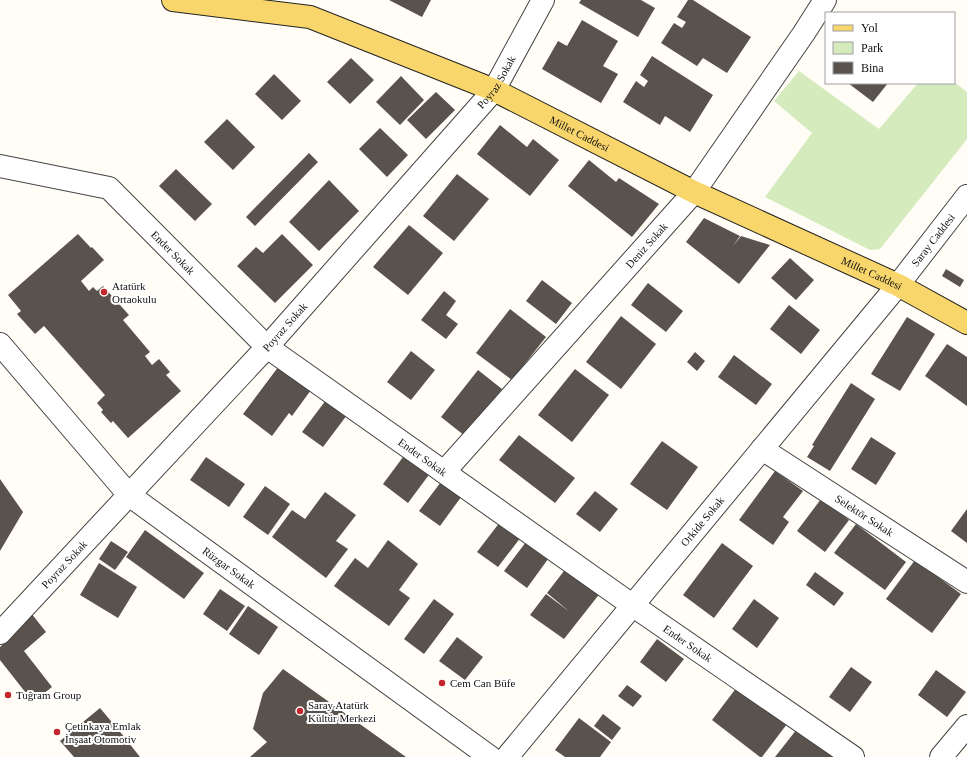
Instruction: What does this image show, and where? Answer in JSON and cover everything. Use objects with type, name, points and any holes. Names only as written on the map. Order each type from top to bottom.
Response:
[{"type":"main road","name":"Millet Caddesi","points":[[173,0],[279,7],[310,17],[494,90],[694,192],[898,285],[967,323]]},
{"type":"street","name":"Poyraz Sokak","points":[[0,633],[267,347],[494,90],[543,0]]},
{"type":"street","name":"Deniz Sokak","points":[[444,472],[694,192],[804,33],[825,0]]},
{"type":"street","name":"Ender Sokak","points":[[0,166],[109,188],[267,347],[632,606],[853,757]]},
{"type":"street","name":"Saray Caddesi","points":[[898,285],[967,196]]},
{"type":"street","name":"Orkide Sokak","points":[[506,757],[898,285]]},
{"type":"street","name":"Rüzgar Sokak","points":[[0,344],[129,495],[490,757]]},
{"type":"street","name":"Selektör Sokak","points":[[762,449],[967,582]]},
{"type":"street","points":[[941,757],[967,726]]},
{"type":"green space","points":[[799,71],[879,129],[917,84],[955,84],[955,83],[967,92],[967,139],[880,249],[870,250],[765,197],[812,133],[774,101]]},
{"type":"building","points":[[389,0],[431,0],[422,17]]},
{"type":"building","points":[[581,0],[641,0],[655,8],[638,37],[579,3]]},
{"type":"building","points":[[688,0],[693,0],[751,37],[727,73],[703,58],[697,66],[661,43],[674,23],[682,28],[686,22],[677,17]]},
{"type":"building","points":[[582,20],[618,41],[603,66],[618,74],[601,103],[542,69],[558,41],[567,46]]},
{"type":"building","points":[[652,56],[713,95],[690,132],[665,116],[660,125],[623,102],[636,81],[644,87],[648,81],[640,75]]},
{"type":"building","points":[[351,58],[374,80],[350,104],[327,82]]},
{"type":"building","points":[[274,74],[301,101],[282,120],[255,94]]},
{"type":"building","points":[[401,76],[424,100],[400,125],[376,102]]},
{"type":"building","points":[[849,84],[887,84],[873,102]]},
{"type":"building","points":[[436,92],[455,110],[426,139],[407,120]]},
{"type":"building","points":[[227,119],[255,147],[233,170],[204,142]]},
{"type":"building","points":[[500,125],[527,147],[533,139],[559,160],[530,196],[477,154]]},
{"type":"building","points":[[380,128],[408,155],[387,177],[359,149]]},
{"type":"building","points":[[309,153],[318,162],[255,226],[246,217]]},
{"type":"building","points":[[589,160],[616,182],[619,178],[659,204],[632,237],[568,186]]},
{"type":"building","points":[[176,169],[212,204],[195,221],[159,186]]},
{"type":"building","points":[[457,174],[489,199],[454,241],[423,216]]},
{"type":"building","points":[[329,180],[359,211],[319,251],[289,222]]},
{"type":"building","points":[[704,218],[740,236],[733,246],[741,236],[770,245],[739,284],[686,242]]},
{"type":"building","points":[[409,225],[443,253],[408,295],[373,267]]},
{"type":"building","points":[[78,234],[104,260],[81,281],[89,291],[93,287],[97,291],[103,286],[129,315],[123,320],[150,352],[145,356],[152,365],[159,359],[170,372],[166,375],[181,391],[128,438],[113,421],[111,423],[101,412],[103,410],[97,403],[105,395],[44,326],[35,334],[17,314],[21,311],[8,295]]},
{"type":"building","points":[[282,234],[313,265],[275,303],[237,266],[256,247],[263,253]]},
{"type":"building","points":[[790,258],[814,280],[796,300],[771,278]]},
{"type":"building","points":[[946,269],[964,280],[960,287],[942,276]]},
{"type":"building","points":[[542,280],[572,303],[556,324],[526,301]]},
{"type":"building","points":[[648,283],[683,311],[666,332],[631,305]]},
{"type":"building","points":[[444,291],[456,301],[446,315],[458,324],[446,339],[421,320]]},
{"type":"building","points":[[789,305],[820,330],[801,354],[770,329]]},
{"type":"building","points":[[510,309],[546,337],[512,380],[476,353]]},
{"type":"building","points":[[621,316],[656,344],[621,389],[586,362]]},
{"type":"building","points":[[907,317],[935,334],[900,391],[871,374]]},
{"type":"building","points":[[947,344],[967,357],[967,406],[925,376]]},
{"type":"building","points":[[411,351],[435,370],[411,400],[387,382]]},
{"type":"building","points":[[695,352],[705,361],[697,371],[687,362]]},
{"type":"building","points":[[734,355],[772,384],[756,405],[718,377]]},
{"type":"building","points":[[279,366],[311,390],[292,416],[289,413],[272,436],[243,414]]},
{"type":"building","points":[[575,369],[609,395],[572,442],[538,415]]},
{"type":"building","points":[[478,370],[502,389],[465,436],[441,417]]},
{"type":"building","points":[[851,383],[875,399],[830,471],[807,457],[814,446],[812,445]]},
{"type":"building","points":[[326,400],[347,415],[323,447],[302,432]]},
{"type":"building","points":[[519,435],[575,478],[555,503],[499,460]]},
{"type":"building","points":[[871,437],[896,453],[876,485],[851,469]]},
{"type":"building","points":[[662,441],[698,467],[667,510],[630,484]]},
{"type":"building","points":[[406,453],[431,472],[408,503],[383,484]]},
{"type":"building","points":[[206,457],[245,484],[229,507],[190,480]]},
{"type":"building","points":[[775,471],[803,491],[783,517],[789,522],[773,545],[739,520]]},
{"type":"building","points":[[444,478],[464,493],[440,526],[419,511]]},
{"type":"building","points":[[0,479],[23,512],[0,551]]},
{"type":"building","points":[[265,486],[290,504],[268,535],[243,517]]},
{"type":"building","points":[[595,491],[618,509],[600,532],[576,514]]},
{"type":"building","points":[[325,492],[356,515],[336,541],[348,549],[326,578],[272,537],[292,510],[305,519]]},
{"type":"building","points":[[821,499],[849,520],[825,552],[797,531]]},
{"type":"building","points":[[967,509],[967,543],[951,531]]},
{"type":"building","points":[[500,522],[521,537],[498,567],[477,552]]},
{"type":"building","points":[[856,524],[906,562],[885,590],[834,553]]},
{"type":"building","points":[[145,530],[204,573],[184,599],[126,557]]},
{"type":"building","points":[[529,538],[551,555],[527,588],[504,571]]},
{"type":"building","points":[[388,540],[418,564],[399,590],[410,598],[389,626],[334,586],[355,558],[368,568]]},
{"type":"building","points":[[111,541],[128,552],[115,570],[99,559]]},
{"type":"building","points":[[722,543],[753,566],[714,618],[683,595]]},
{"type":"building","points":[[915,560],[961,594],[932,633],[886,599]]},
{"type":"building","points":[[99,563],[137,587],[118,618],[80,595]]},
{"type":"building","points":[[567,567],[601,592],[564,639],[530,615],[546,594],[570,612],[547,593]]},
{"type":"building","points":[[815,572],[844,593],[834,606],[806,585]]},
{"type":"building","points":[[220,589],[245,606],[227,631],[203,614]]},
{"type":"building","points":[[434,599],[454,614],[424,654],[404,639]]},
{"type":"building","points":[[754,599],[779,618],[757,648],[732,629]]},
{"type":"building","points":[[248,606],[278,627],[259,655],[229,634]]},
{"type":"building","points":[[31,613],[46,632],[24,651],[52,687],[33,702],[0,660],[0,647]]},
{"type":"building","points":[[457,637],[483,657],[465,680],[439,661]]},
{"type":"building","points":[[657,639],[684,659],[666,682],[640,662]]},
{"type":"building","points":[[851,667],[872,682],[850,712],[829,697]]},
{"type":"building","name":"Saray Atatürk Kültür Merkezi","points":[[283,669],[406,757],[250,757],[267,742],[253,729],[263,693]]},
{"type":"building","points":[[936,670],[966,692],[947,717],[918,695]]},
{"type":"building","points":[[627,685],[642,696],[633,707],[618,696]]},
{"type":"building","points":[[737,687],[787,724],[762,757],[712,720]]},
{"type":"building","points":[[100,708],[140,757],[74,757],[60,741]]},
{"type":"building","points":[[603,714],[621,728],[612,740],[594,726]]},
{"type":"building","points":[[579,718],[611,742],[600,757],[565,757],[555,750]]},
{"type":"building","points":[[797,729],[835,757],[775,757]]},
{"type":"place","name":"Atatürk Ortaokulu","points":[[104,292]]},
{"type":"place","name":"Cem Can Büfe","points":[[442,683]]},
{"type":"place","name":"Tuğram Group","points":[[8,695]]},
{"type":"place","name":"Saray Atatürk Kültür Merkezi","points":[[300,711]]},
{"type":"place","name":"Çetinkaya Emlak İnşaat Otomotiv","points":[[57,732]]}]
